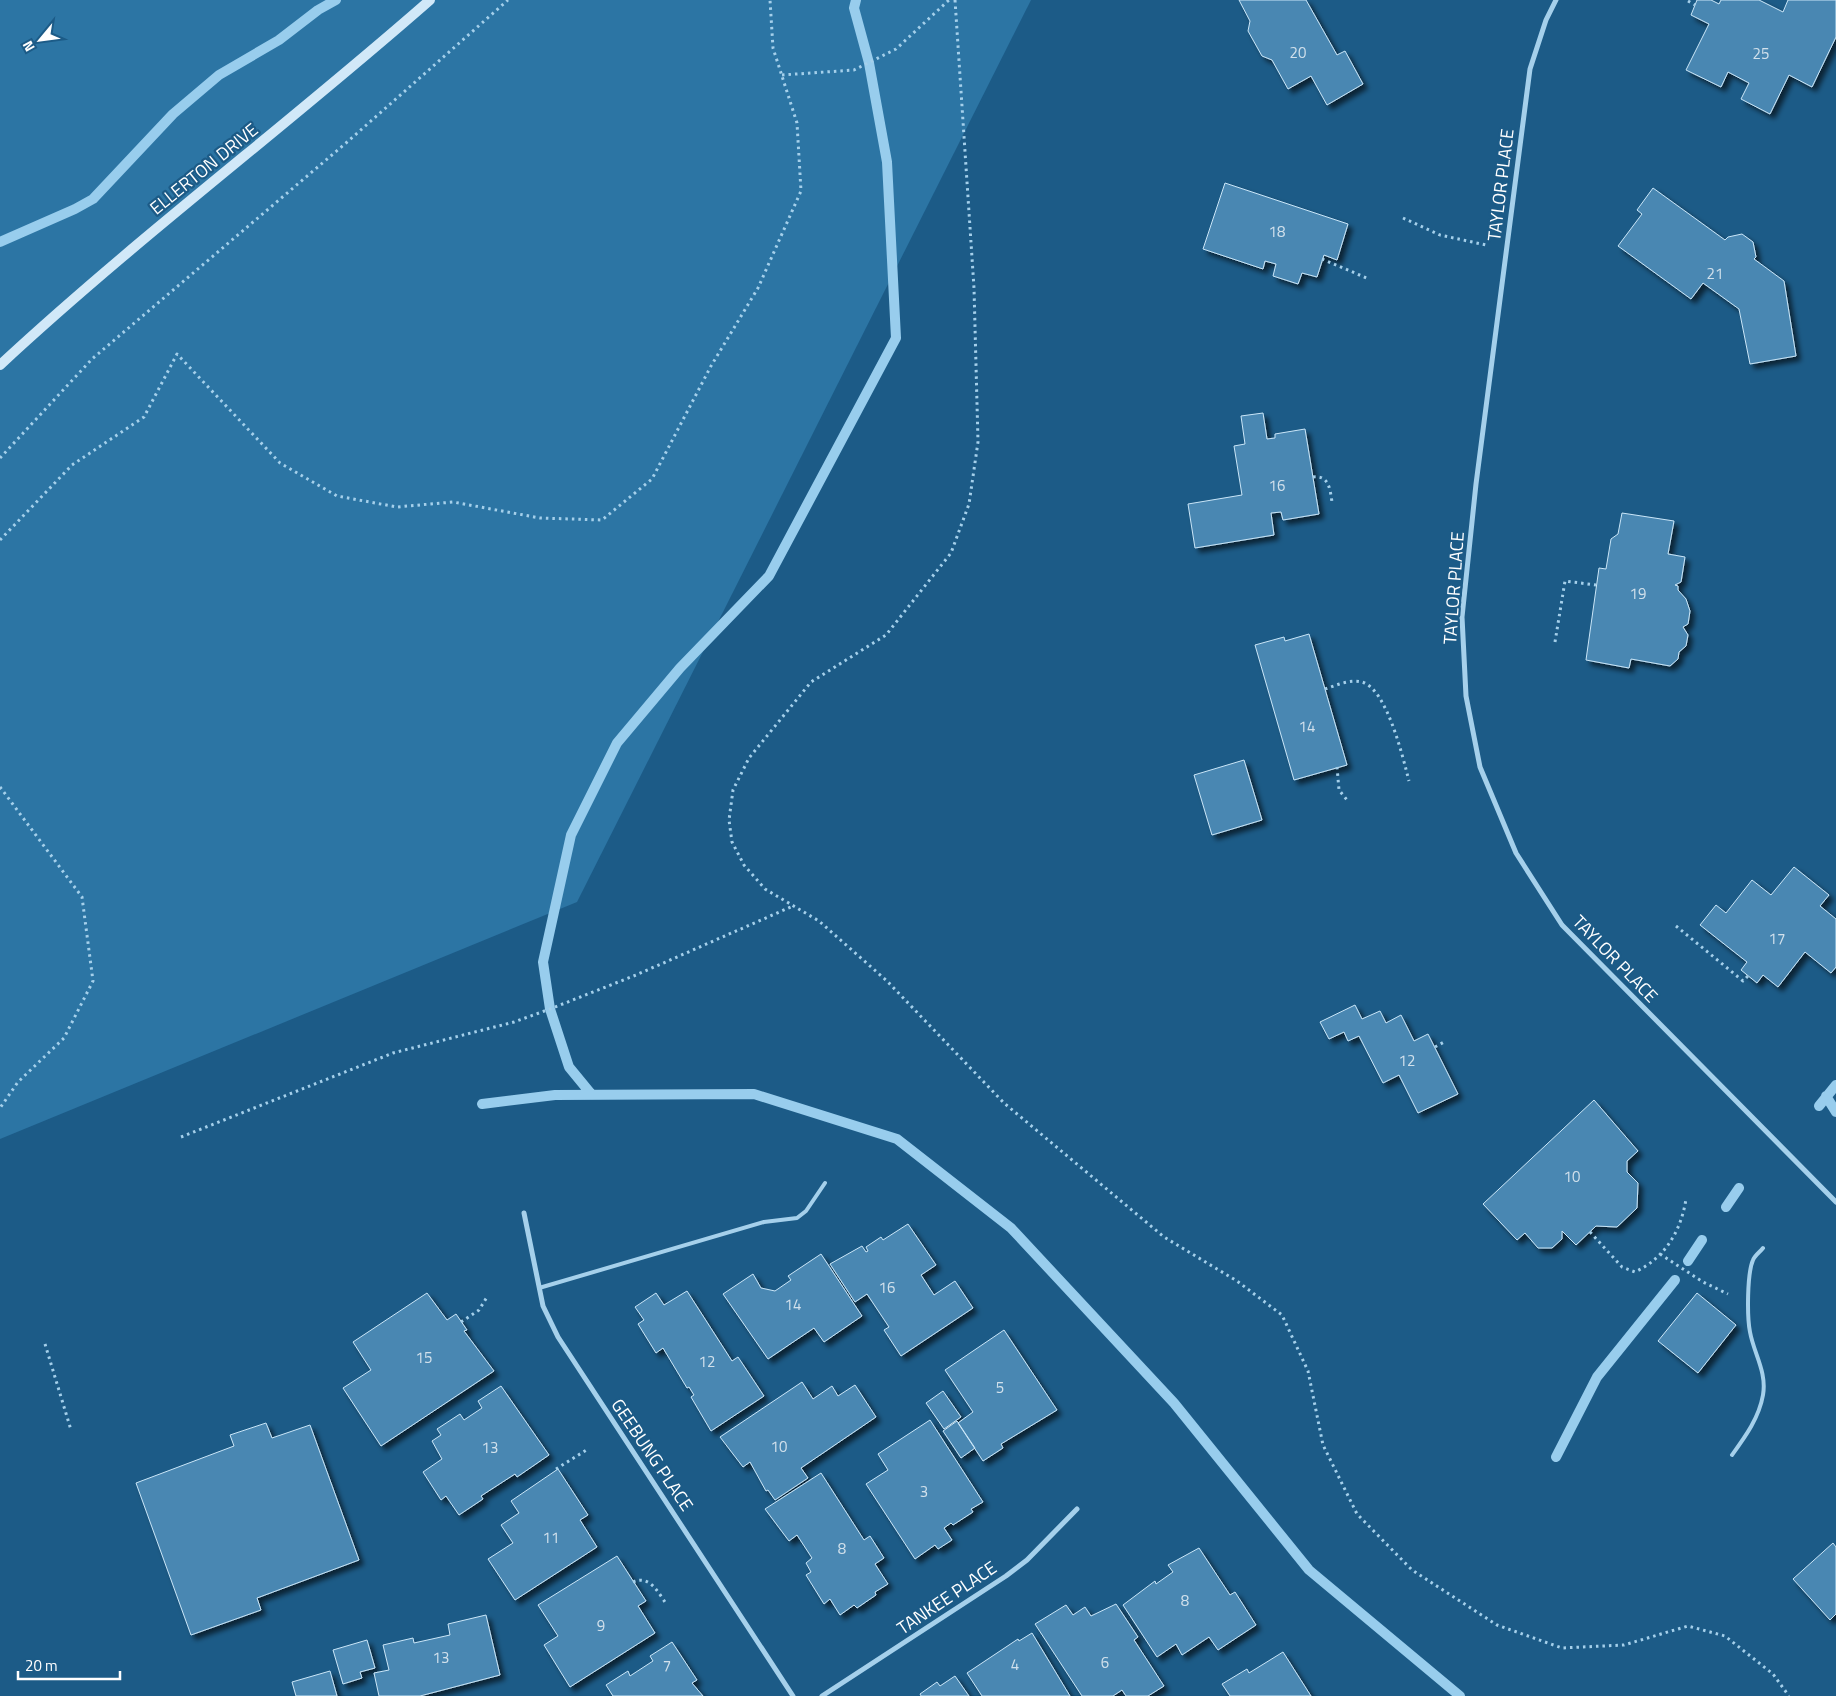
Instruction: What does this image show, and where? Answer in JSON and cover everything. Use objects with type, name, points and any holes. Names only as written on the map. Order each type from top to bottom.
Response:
[{"type":"main road","name":"ELLERTON DRIVE","points":[[0,365],[153,232],[339,80],[430,0]]},
{"type":"street","name":"TAYLOR PLACE","points":[[1556,0],[1546,20],[1530,69],[1476,484],[1462,617],[1466,696],[1480,767],[1516,853],[1562,925],[1836,1202]]},
{"type":"street","name":"GEEBUNG PLACE","points":[[524,1213],[543,1306],[558,1337],[793,1696]]},
{"type":"street","name":"TANKEE PLACE","points":[[822,1696],[1006,1576],[1027,1560],[1077,1509]]},
{"type":"lane","points":[[539,1288],[764,1222],[798,1218],[825,1183]]},
{"type":"lane","points":[[1732,1455],[1750,1428],[1763,1395],[1764,1376],[1750,1332],[1749,1304],[1750,1272],[1754,1258],[1763,1248]]},
{"type":"path","points":[[0,458],[92,359],[346,143],[508,0]]},
{"type":"path","points":[[0,540],[72,466],[144,417],[177,354],[280,463],[337,496],[397,507],[453,502],[540,518],[602,520],[652,479],[710,366],[758,288],[801,191],[797,122],[773,48],[770,0]]},
{"type":"path","points":[[782,75],[854,70],[896,49],[949,0]]},
{"type":"path","points":[[955,0],[974,288],[978,442],[970,504],[951,553],[886,635],[811,682],[749,758],[733,790],[729,820],[732,842],[744,865],[765,889],[819,921],[887,981],[1004,1103],[1102,1187],[1164,1236],[1238,1281],[1282,1315],[1308,1371],[1323,1446],[1357,1514],[1412,1570],[1497,1624],[1562,1648],[1624,1645],[1688,1626],[1725,1636],[1773,1674],[1790,1696]]},
{"type":"path","points":[[1688,1],[1695,5]]},
{"type":"path","points":[[1403,218],[1440,235],[1506,248]]},
{"type":"path","points":[[1322,259],[1369,279]]},
{"type":"path","points":[[1313,477],[1320,476],[1326,480],[1332,502]]},
{"type":"path","points":[[1554,642],[1565,582],[1596,585]]},
{"type":"path","points":[[1325,689],[1349,682],[1361,682],[1370,686],[1381,699],[1388,716],[1409,781]]},
{"type":"path","points":[[1337,768],[1338,790],[1347,800]]},
{"type":"path","points":[[0,787],[82,897],[93,981],[64,1038],[18,1082],[0,1108]]},
{"type":"path","points":[[180,1137],[393,1053],[514,1022],[541,1012],[636,975],[793,905]]},
{"type":"path","points":[[1676,926],[1743,981],[1748,976]]},
{"type":"path","points":[[1435,1047],[1444,1042]]},
{"type":"path","points":[[1590,1232],[1628,1270],[1635,1272],[1644,1267],[1670,1244],[1681,1224],[1686,1199]]},
{"type":"path","points":[[1660,1254],[1704,1282],[1749,1304]]},
{"type":"path","points":[[461,1322],[479,1310],[487,1297]]},
{"type":"path","points":[[45,1344],[71,1430]]},
{"type":"path","points":[[556,1469],[588,1449]]},
{"type":"path","points":[[633,1582],[644,1580],[650,1583],[667,1605]]},
{"type":"shaded area","points":[[0,0],[1031,0],[577,902],[0,1139]]},
{"type":"building","points":[[1239,0],[1306,0],[1337,55],[1345,51],[1363,84],[1327,105],[1311,76],[1288,89],[1272,60],[1262,56],[1248,31],[1250,21]]},
{"type":"building","points":[[1697,0],[1711,0],[1719,4],[1721,0],[1759,0],[1783,12],[1788,0],[1836,0],[1836,37],[1812,87],[1789,75],[1770,114],[1741,99],[1749,83],[1728,72],[1721,87],[1686,70],[1709,24],[1691,15]]},
{"type":"building","points":[[1225,183],[1348,224],[1337,260],[1324,255],[1317,277],[1302,273],[1298,284],[1273,276],[1276,264],[1265,261],[1263,269],[1203,249]]},
{"type":"building","points":[[1653,188],[1725,240],[1728,237],[1742,234],[1753,242],[1756,257],[1754,259],[1784,281],[1796,356],[1750,364],[1739,309],[1703,283],[1691,299],[1618,246],[1642,214],[1637,210]]},
{"type":"building","points":[[1263,413],[1267,439],[1275,438],[1275,434],[1305,429],[1319,514],[1283,520],[1281,512],[1271,513],[1274,535],[1195,548],[1188,504],[1242,495],[1234,446],[1245,444],[1241,416]]},
{"type":"building","points":[[1622,513],[1674,521],[1668,554],[1685,557],[1681,582],[1675,585],[1678,586],[1678,590],[1686,599],[1690,611],[1688,624],[1683,627],[1688,635],[1686,646],[1679,652],[1678,659],[1670,666],[1631,659],[1629,668],[1586,660],[1599,568],[1606,569],[1611,539],[1618,534]]},
{"type":"building","points":[[1309,634],[1347,765],[1294,780],[1255,645],[1284,637],[1285,641]]},
{"type":"building","points":[[1244,760],[1262,820],[1212,835],[1194,775]]},
{"type":"building","points":[[1794,867],[1829,895],[1820,906],[1836,919],[1836,967],[1831,973],[1805,952],[1778,987],[1763,975],[1757,983],[1741,970],[1747,962],[1700,925],[1716,905],[1726,913],[1752,880],[1771,895]]},
{"type":"building","points":[[1355,1005],[1362,1019],[1380,1011],[1386,1023],[1401,1015],[1414,1041],[1428,1034],[1458,1094],[1418,1113],[1399,1075],[1383,1083],[1359,1036],[1348,1041],[1344,1032],[1329,1039],[1320,1022]]},
{"type":"building","points":[[1594,1100],[1638,1151],[1627,1161],[1627,1172],[1638,1183],[1637,1208],[1617,1227],[1596,1226],[1576,1245],[1562,1231],[1562,1239],[1552,1248],[1538,1248],[1525,1233],[1517,1240],[1483,1204]]},
{"type":"building","points":[[908,1224],[936,1265],[921,1275],[934,1295],[955,1281],[973,1308],[901,1356],[884,1330],[889,1327],[867,1294],[855,1302],[830,1264],[862,1246],[866,1252],[868,1251],[866,1247],[881,1237],[883,1240]]},
{"type":"building","points":[[821,1254],[862,1316],[824,1342],[814,1328],[768,1359],[723,1294],[753,1274],[761,1288],[775,1291],[791,1280],[788,1276]]},
{"type":"building","points":[[687,1291],[732,1361],[738,1357],[764,1396],[711,1431],[691,1397],[694,1395],[689,1387],[687,1388],[663,1348],[656,1353],[638,1324],[644,1320],[635,1307],[656,1293],[664,1305]]},
{"type":"building","points":[[427,1293],[447,1320],[456,1314],[467,1330],[464,1331],[494,1371],[381,1446],[343,1388],[371,1370],[353,1342]]},
{"type":"building","points":[[1697,1293],[1736,1325],[1698,1373],[1658,1341]]},
{"type":"building","points":[[1004,1330],[1057,1410],[1001,1444],[1003,1448],[983,1461],[958,1423],[973,1412],[945,1370]]},
{"type":"building","points":[[802,1382],[813,1399],[832,1386],[838,1396],[855,1385],[876,1417],[801,1468],[808,1478],[775,1500],[768,1490],[766,1491],[750,1462],[743,1467],[720,1437]]},
{"type":"building","points":[[501,1386],[549,1455],[517,1477],[515,1474],[481,1496],[483,1499],[459,1515],[446,1496],[441,1500],[423,1472],[442,1459],[432,1441],[441,1435],[437,1429],[460,1414],[464,1420],[482,1408],[478,1401]]},
{"type":"building","points":[[943,1391],[961,1417],[944,1429],[926,1403]]},
{"type":"building","points":[[930,1420],[983,1502],[971,1509],[973,1512],[953,1525],[951,1523],[944,1528],[952,1540],[938,1549],[935,1545],[915,1559],[866,1484],[888,1470],[878,1454]]},
{"type":"building","points":[[957,1421],[975,1448],[961,1458],[943,1431]]},
{"type":"building","points":[[266,1423],[272,1438],[310,1425],[359,1560],[257,1598],[261,1610],[191,1635],[136,1483],[234,1446],[230,1435]]},
{"type":"building","points":[[558,1469],[588,1515],[580,1520],[597,1547],[515,1600],[488,1559],[513,1543],[501,1525],[519,1513],[511,1501]]},
{"type":"building","points":[[821,1473],[864,1540],[870,1536],[884,1558],[875,1564],[888,1584],[875,1592],[876,1595],[857,1608],[854,1605],[840,1615],[830,1599],[824,1604],[806,1575],[811,1572],[806,1563],[812,1558],[797,1535],[789,1541],[765,1509]]},
{"type":"building","points":[[1833,1543],[1836,1547],[1836,1614],[1830,1620],[1793,1579]]},
{"type":"building","points":[[1199,1548],[1230,1595],[1235,1592],[1256,1625],[1218,1650],[1209,1637],[1182,1655],[1176,1644],[1157,1657],[1123,1605],[1155,1581],[1156,1584],[1173,1572],[1168,1565]]},
{"type":"building","points":[[617,1556],[646,1601],[638,1606],[655,1633],[570,1687],[544,1645],[558,1636],[538,1605]]},
{"type":"building","points":[[1116,1604],[1138,1637],[1134,1640],[1164,1686],[1148,1696],[1126,1696],[1122,1690],[1113,1696],[1082,1696],[1035,1624],[1066,1605],[1073,1615],[1085,1607],[1091,1616]]},
{"type":"building","points":[[486,1615],[500,1675],[420,1696],[379,1696],[374,1673],[389,1670],[383,1645],[413,1638],[414,1643],[450,1635],[448,1624]]},
{"type":"building","points":[[1032,1633],[1070,1696],[982,1696],[967,1673],[1018,1639],[1019,1641]]},
{"type":"building","points":[[367,1640],[375,1668],[360,1672],[362,1678],[343,1684],[333,1650]]},
{"type":"building","points":[[672,1642],[697,1680],[692,1683],[703,1696],[613,1696],[606,1685],[628,1671],[630,1676],[653,1661],[650,1656]]},
{"type":"building","points":[[1283,1652],[1311,1696],[1230,1696],[1222,1684],[1247,1669],[1249,1673]]},
{"type":"building","points":[[330,1671],[337,1696],[296,1696],[292,1682]]},
{"type":"building","points":[[955,1676],[969,1696],[921,1696],[920,1694],[937,1682],[940,1686]]},
{"type":"waterway","points":[[0,242],[75,209],[93,199],[173,114],[219,75],[279,40],[318,10],[336,0]]},
{"type":"waterway","points":[[592,1095],[569,1067],[550,1009],[543,962],[571,835],[617,743],[680,668],[769,576],[896,338],[887,162],[869,63],[854,8],[856,0]]},
{"type":"waterway","points":[[1819,1106],[1836,1085]]},
{"type":"waterway","points":[[482,1104],[555,1095],[754,1094],[897,1139],[1011,1228],[1174,1403],[1309,1570],[1460,1696]]},
{"type":"waterway","points":[[1826,1096],[1836,1112]]},
{"type":"waterway","points":[[1726,1207],[1739,1188]]},
{"type":"waterway","points":[[1688,1261],[1702,1240]]},
{"type":"waterway","points":[[1556,1457],[1597,1377],[1675,1280]]}]
